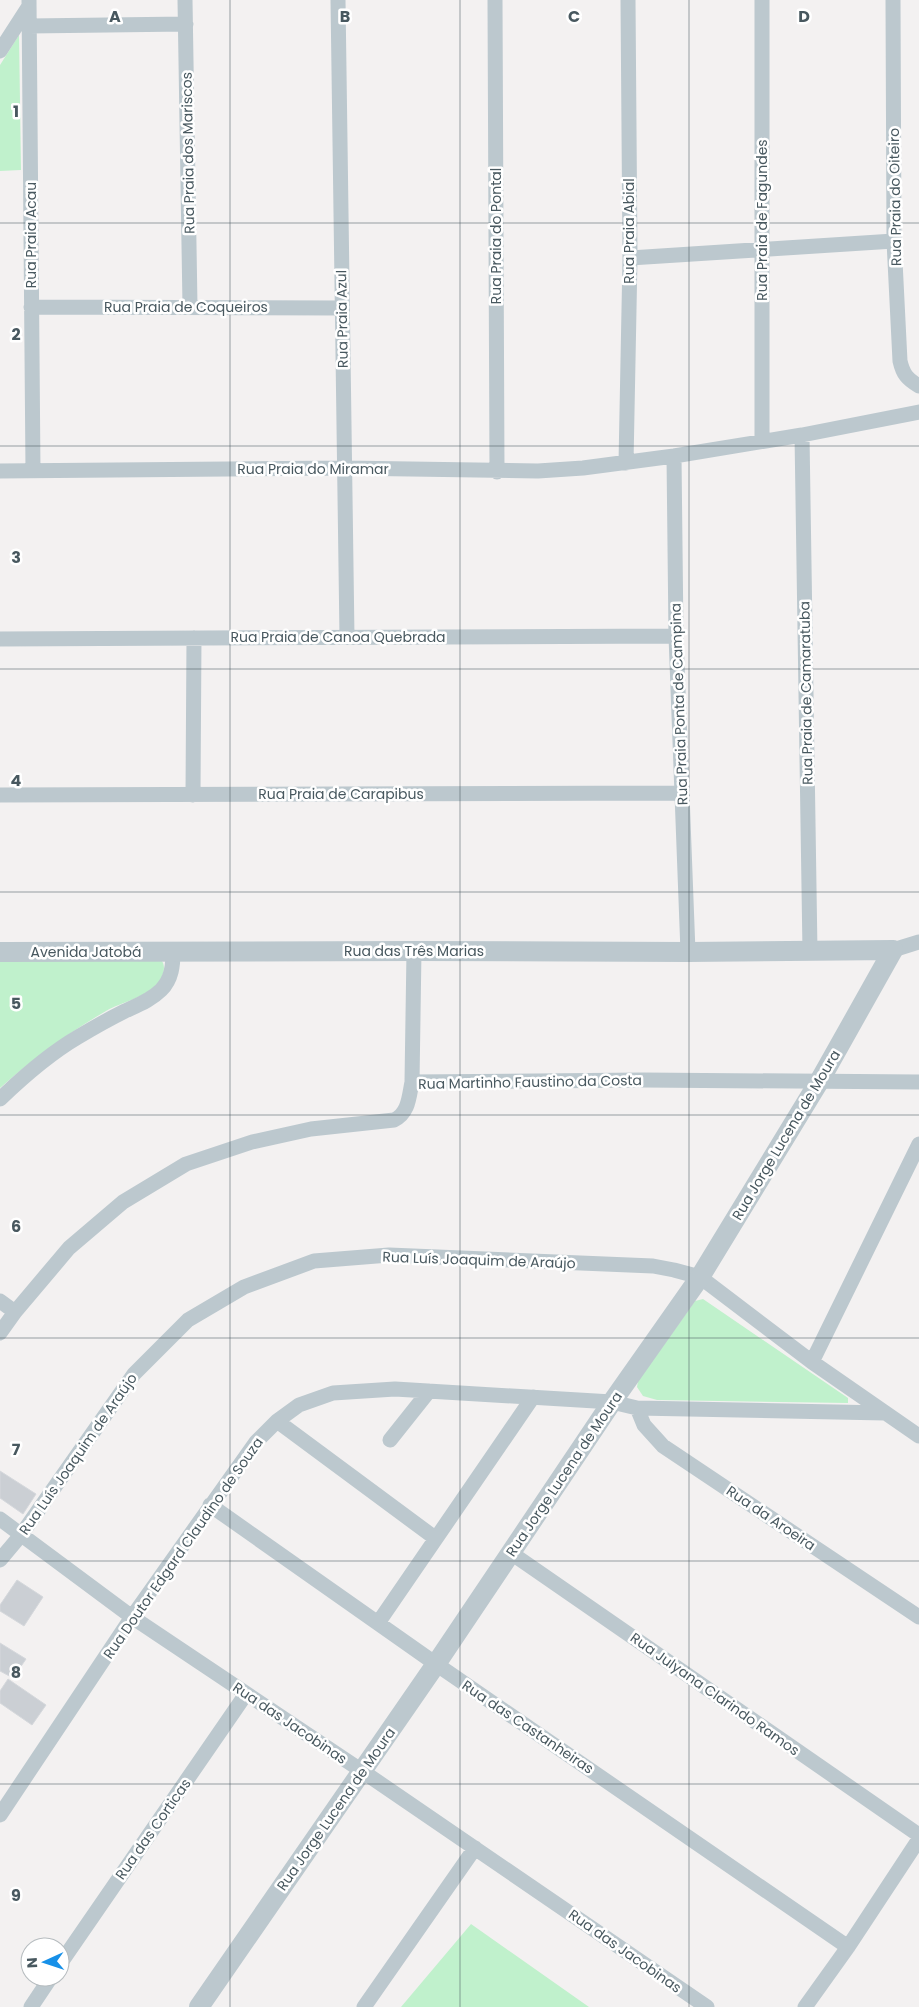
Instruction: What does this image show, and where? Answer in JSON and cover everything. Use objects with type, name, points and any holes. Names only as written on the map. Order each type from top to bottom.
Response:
[{"type":"street","name":"Rua Praia dos Mariscos","points":[[185,0],[190,306]]},
{"type":"street","name":"Rua Praia Azul","points":[[338,0],[347,637]]},
{"type":"street","name":"Rua Praia do Pontal","points":[[495,0],[497,472]]},
{"type":"street","name":"Rua Praia Abial","points":[[626,463],[630,258],[628,0]]},
{"type":"street","name":"Rua Praia de Fagundes","points":[[762,0],[762,441]]},
{"type":"street","name":"Rua Praia do Oiteiro","points":[[892,0],[894,241],[900,361],[902,372],[908,379],[919,386]]},
{"type":"street","points":[[0,51],[29,3]]},
{"type":"street","name":"Rua Praia Acau","points":[[29,3],[33,471]]},
{"type":"street","points":[[29,26],[186,24]]},
{"type":"street","points":[[630,258],[894,241]]},
{"type":"street","name":"Rua Praia de Coqueiros","points":[[31,307],[190,306],[342,308]]},
{"type":"street","name":"Rua Praia do Miramar","points":[[0,471],[344,468],[497,472],[538,471],[626,463],[674,456],[802,435],[919,412]]},
{"type":"street","name":"Rua Praia de Camaratuba","points":[[802,435],[810,952]]},
{"type":"street","name":"Rua Praia Ponta de Campina","points":[[674,456],[676,636],[688,952]]},
{"type":"street","name":"Rua Praia de Canoa Quebrada","points":[[0,638],[676,636]]},
{"type":"street","points":[[193,795],[194,638]]},
{"type":"street","name":"Rua Praia de Carapibus","points":[[0,795],[682,793]]},
{"type":"street","points":[[893,950],[919,942]]},
{"type":"street","name":"Rua das Três Marias","points":[[173,951],[810,952],[893,950]]},
{"type":"street","name":"Rua Jorge Lucena de Moura","points":[[199,2007],[436,1664],[612,1402],[700,1278],[820,1080],[893,950]]},
{"type":"street","points":[[0,1099],[33,1068],[76,1038],[151,999],[163,989],[170,978],[173,966],[173,951]]},
{"type":"street","name":"Avenida Jatobá","points":[[0,952],[173,951]]},
{"type":"street","points":[[412,1082],[414,951]]},
{"type":"street","name":"Rua Martinho Faustino da Costa","points":[[0,1333],[15,1312],[69,1248],[124,1202],[186,1164],[252,1142],[311,1129],[394,1120],[401,1117],[404,1112],[412,1082],[820,1080],[919,1082]]},
{"type":"street","points":[[812,1362],[919,1144]]},
{"type":"street","name":"Rua Luís Joaquim de Araújo","points":[[0,1560],[21,1535],[134,1374],[188,1320],[244,1286],[314,1261],[389,1255],[654,1266],[674,1270],[700,1278],[812,1362],[919,1436]]},
{"type":"street","points":[[0,1301],[15,1312]]},
{"type":"street","name":"Rua Doutor Edgard Claudino de Souza","points":[[0,1815],[132,1617],[210,1505],[256,1442],[277,1420],[299,1405],[334,1393],[395,1389],[612,1402],[637,1408],[885,1413]]},
{"type":"street","points":[[390,1440],[429,1391]]},
{"type":"street","points":[[378,1623],[533,1397]]},
{"type":"street","name":"Rua da Aroeira","points":[[637,1408],[644,1425],[663,1446],[919,1617]]},
{"type":"street","points":[[277,1420],[435,1538]]},
{"type":"street","name":"Rua das Castanheiras","points":[[210,1505],[436,1664],[848,1946]]},
{"type":"street","name":"Rua das Jacobinas","points":[[0,1519],[132,1617],[362,1771],[707,2007]]},
{"type":"street","name":"Rua Julyana Clarindo Ramos","points":[[511,1553],[919,1834]]},
{"type":"street","name":"Rua das Corticas","points":[[70,1949],[246,1694]]},
{"type":"street","points":[[806,2007],[919,1839]]},
{"type":"street","points":[[364,2007],[475,1848]]},
{"type":"street","points":[[31,2007],[44,1987]]},
{"type":"green space","points":[[19,35],[21,170],[0,171],[0,65]]},
{"type":"green space","points":[[0,960],[161,960],[164,969],[161,979],[152,989],[106,1011],[64,1037],[0,1088]]},
{"type":"green space","points":[[703,1299],[848,1398],[848,1403],[657,1400],[643,1396],[637,1387],[638,1381],[695,1301]]},
{"type":"green space","points":[[471,1924],[589,2007],[401,2007]]},
{"type":"building","points":[[0,1471],[36,1494],[23,1514],[0,1498]]},
{"type":"building","points":[[17,1580],[43,1597],[24,1626],[0,1611],[0,1605]]},
{"type":"building","points":[[0,1643],[26,1659],[13,1678],[0,1671]]},
{"type":"building","points":[[8,1679],[46,1705],[32,1725],[0,1703],[0,1691]]}]
